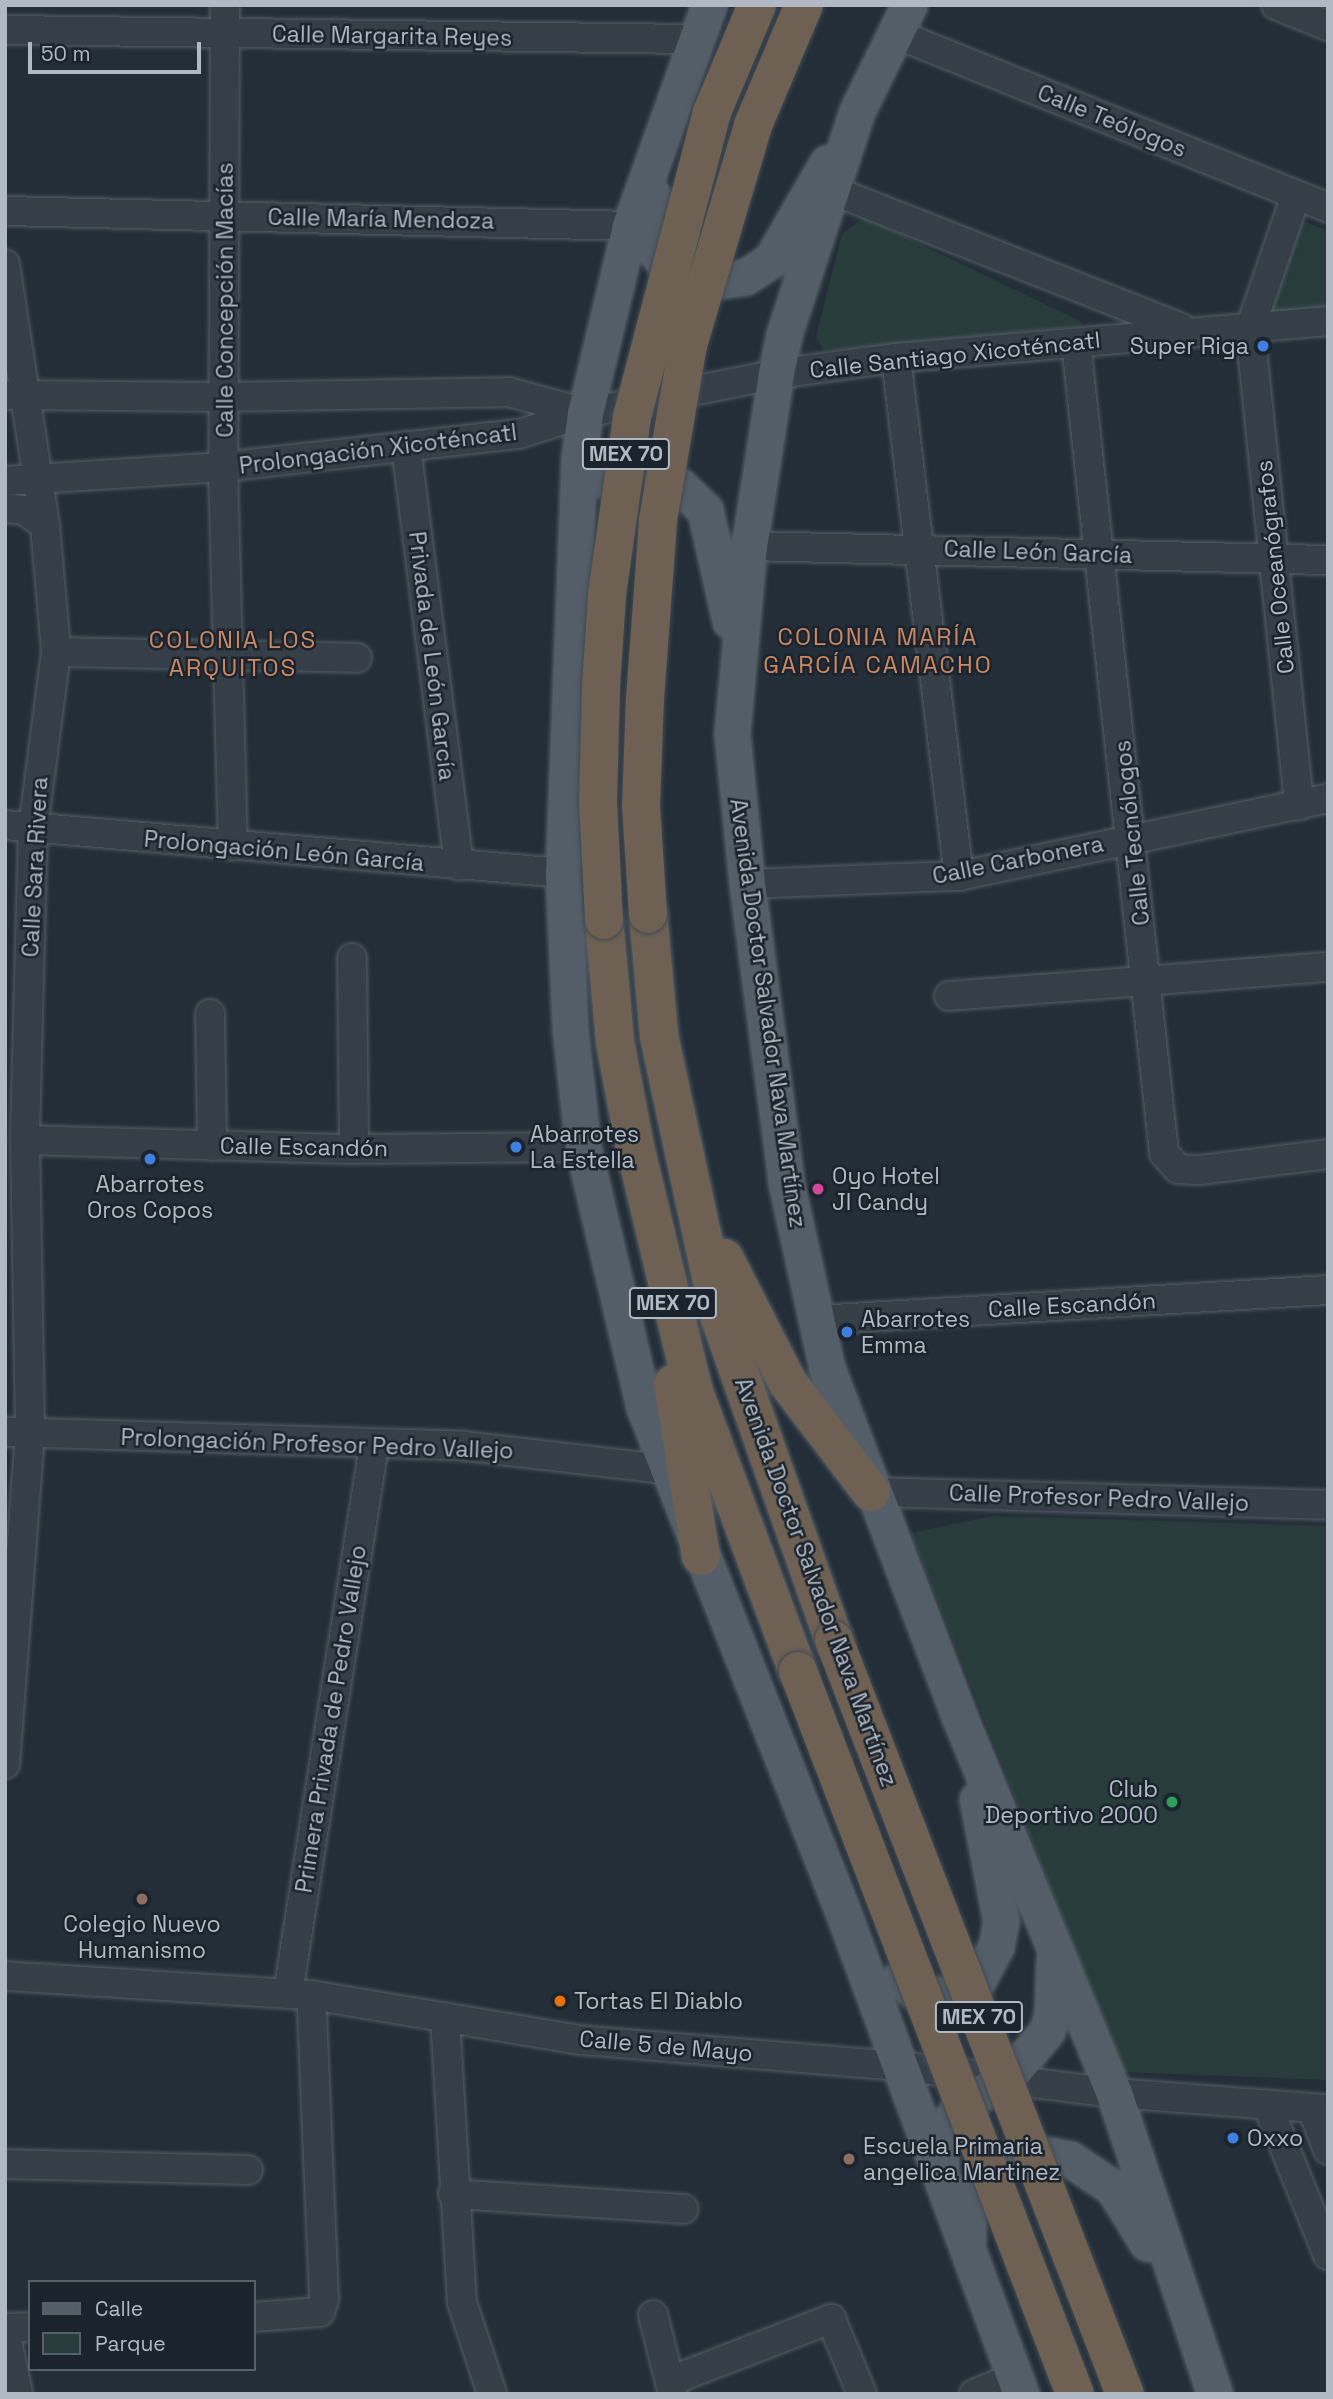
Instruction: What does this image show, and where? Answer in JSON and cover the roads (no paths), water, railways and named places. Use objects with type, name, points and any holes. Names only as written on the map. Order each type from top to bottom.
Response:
[{"type":"highway","name":"Avenida Doctor Salvador Nava Martínez","points":[[757,5],[712,112],[632,417],[608,582],[601,686],[598,802],[604,920],[615,1042],[635,1147],[694,1392],[1075,2394]]},
{"type":"highway","name":"Avenida Doctor Salvador Nava Martínez","points":[[804,5],[753,125],[688,345],[658,520],[645,699],[641,806],[659,1036],[720,1318],[834,1640],[1125,2394]]},
{"type":"highway","points":[[635,1147],[701,1556]]},
{"type":"highway","points":[[684,1156],[735,1288],[788,1383],[871,1492]]},
{"type":"main road","points":[[709,5],[630,226],[585,413],[573,578],[564,873],[570,1029],[583,1147],[644,1407],[843,1912],[1018,2385]]},
{"type":"main road","name":"Avenida Doctor Salvador Nava Martínez","points":[[903,20],[857,111],[834,191],[784,335],[749,547],[732,734],[747,884],[786,1182],[827,1368],[871,1492],[960,1718],[1114,2093],[1182,2304],[1215,2394]]},
{"type":"main road","points":[[655,153],[651,244],[666,266],[702,283],[745,277],[771,260],[857,111]]},
{"type":"main road","points":[[573,578],[595,483],[602,476],[644,470],[680,486],[705,510],[718,550],[738,666]]},
{"type":"main road","points":[[843,1912],[914,1991],[935,1995],[963,1992],[985,1970],[996,1947],[1001,1922],[960,1718]]},
{"type":"main road","points":[[941,2178],[940,2138],[948,2122],[1035,2048],[1046,2031],[1052,2014],[1055,1946]]},
{"type":"main road","points":[[978,2277],[968,2244],[968,2197],[982,2178],[1010,2161],[1048,2155],[1070,2159],[1113,2188],[1182,2304]]},
{"type":"street","name":"Calle Concepción Macías","points":[[225,5],[223,467],[233,846]]},
{"type":"street","points":[[1276,5],[1328,26]]},
{"type":"street","name":"Calle Teólogos","points":[[903,20],[1328,208]]},
{"type":"street","name":"Calle Margarita Reyes","points":[[5,30],[695,40]]},
{"type":"street","points":[[834,191],[1187,331]]},
{"type":"street","points":[[1250,329],[1296,195]]},
{"type":"street","name":"Calle María Mendoza","points":[[5,211],[630,226]]},
{"type":"street","name":"Calle Sara Rivera","points":[[5,264],[15,395],[38,480],[45,525],[56,652],[19,827],[25,1140],[18,1433],[5,1764]]},
{"type":"street","name":"Calle Santiago Xicoténcatl","points":[[585,413],[776,374],[896,358],[1328,321]]},
{"type":"street","name":"Calle Oceanógrafos","points":[[1250,329],[1299,805]]},
{"type":"street","name":"Calle Tecnólogos","points":[[1076,343],[1133,836],[1164,1153],[1178,1168],[1200,1170],[1328,1154]]},
{"type":"street","points":[[896,358],[959,876]]},
{"type":"street","name":"Prolongación Xicoténcatl","points":[[15,395],[224,397],[509,392],[585,413]]},
{"type":"street","name":"Prolongación Xicoténcatl","points":[[5,481],[223,467],[519,434],[585,413]]},
{"type":"street","name":"Privada de León García","points":[[406,446],[459,866]]},
{"type":"street","points":[[5,508],[24,510],[45,525]]},
{"type":"street","name":"Calle León García","points":[[749,547],[920,548],[1328,560]]},
{"type":"street","points":[[56,652],[226,652],[357,658]]},
{"type":"street","name":"Calle Carbonera","points":[[747,884],[959,876],[1133,836],[1328,798]]},
{"type":"street","name":"Prolongación León García","points":[[19,827],[564,873]]},
{"type":"street","points":[[352,958],[354,1149]]},
{"type":"street","points":[[949,996],[1148,983],[1328,967]]},
{"type":"street","points":[[210,1014],[212,1146]]},
{"type":"street","name":"Calle Escandón","points":[[25,1140],[354,1149],[583,1147]]},
{"type":"street","name":"Calle Escandón","points":[[816,1320],[1328,1290]]},
{"type":"street","name":"Prolongación Profesor Pedro Vallejo","points":[[18,1433],[374,1446],[464,1446],[670,1470]]},
{"type":"street","name":"Primera Privada de Pedro Vallejo","points":[[256,2317],[320,2312],[324,2299],[299,1994],[374,1446]]},
{"type":"street","name":"Calle Profesor Pedro Vallejo","points":[[871,1492],[1328,1505]]},
{"type":"street","name":"Calle 5 de Mayo","points":[[5,1976],[299,1994],[581,2040],[900,2066],[1114,2093],[1320,2108]]},
{"type":"street","points":[[445,2017],[453,2194],[462,2302],[492,2394]]},
{"type":"street","points":[[1268,2106],[1328,2255]]},
{"type":"street","points":[[1320,2108],[1328,2150]]},
{"type":"street","points":[[5,2164],[248,2170]]},
{"type":"street","points":[[453,2194],[684,2209]]},
{"type":"street","points":[[653,2315],[671,2387],[831,2319],[862,2394]]},
{"type":"street","points":[[18,2394],[5,2330],[28,2327]]},
{"type":"street","points":[[974,2394],[1018,2385]]},
{"type":"place","name":"Super Riga","points":[[1263,346]]},
{"type":"place","name":"Abarrotes La Estella","points":[[516,1147]]},
{"type":"place","name":"Abarrotes Oros Copos","points":[[150,1159]]},
{"type":"place","name":"Oyo Hotel JI Candy","points":[[818,1189]]},
{"type":"place","name":"Abarrotes Emma","points":[[847,1332]]},
{"type":"place","name":"Club Deportivo 2000","points":[[1172,1802]]},
{"type":"place","name":"Colegio Nuevo Humanismo","points":[[142,1899]]},
{"type":"place","name":"Tortas El Diablo","points":[[560,2001]]},
{"type":"place","name":"Oxxo","points":[[1233,2138]]},
{"type":"place","name":"Escuela Primaria angelica Martinez","points":[[849,2159]]},
{"type":"district","name":"COLONIA MARÍA GARCÍA CAMACHO","points":[[878,651]]},
{"type":"district","name":"COLONIA LOS ARQUITOS","points":[[233,654]]}]
